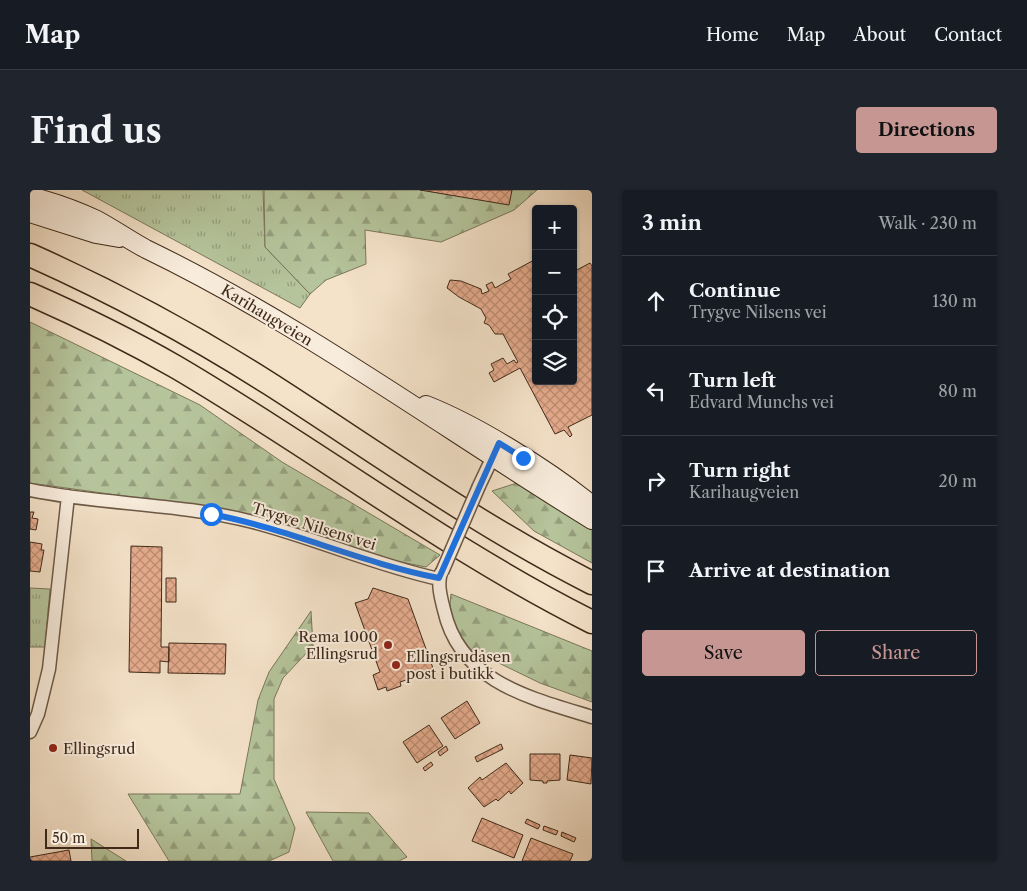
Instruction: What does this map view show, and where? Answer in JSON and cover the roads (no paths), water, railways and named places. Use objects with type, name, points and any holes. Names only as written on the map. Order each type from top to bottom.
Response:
[{"type":"highway","points":[[30,255],[112,294],[229,358],[507,537],[592,583]]},
{"type":"highway","points":[[30,294],[96,324],[183,371],[252,413],[452,544],[592,622]]},
{"type":"main road","name":"Karihaugveien","points":[[35,202],[99,221],[127,240],[190,270],[253,305],[402,396],[431,418],[569,487],[592,505]]},
{"type":"main road","name":"Karihaugveien","points":[[496,450],[592,520]]},
{"type":"street","points":[[496,450],[440,576],[443,605],[450,631],[457,644],[476,668],[501,684],[592,717]]},
{"type":"street","name":"Trygve Nilsens vei","points":[[30,490],[211,514],[253,522],[384,565],[440,576]]},
{"type":"street","points":[[30,732],[38,714],[49,669],[68,496]]},
{"type":"place","name":"Rema 1000 Ellingsrud","points":[[388,645]]},
{"type":"place","name":"Ellingsrudåsen post i butikk","points":[[396,665]]},
{"type":"place","name":"Ellingsrud","points":[[53,748]]}]
